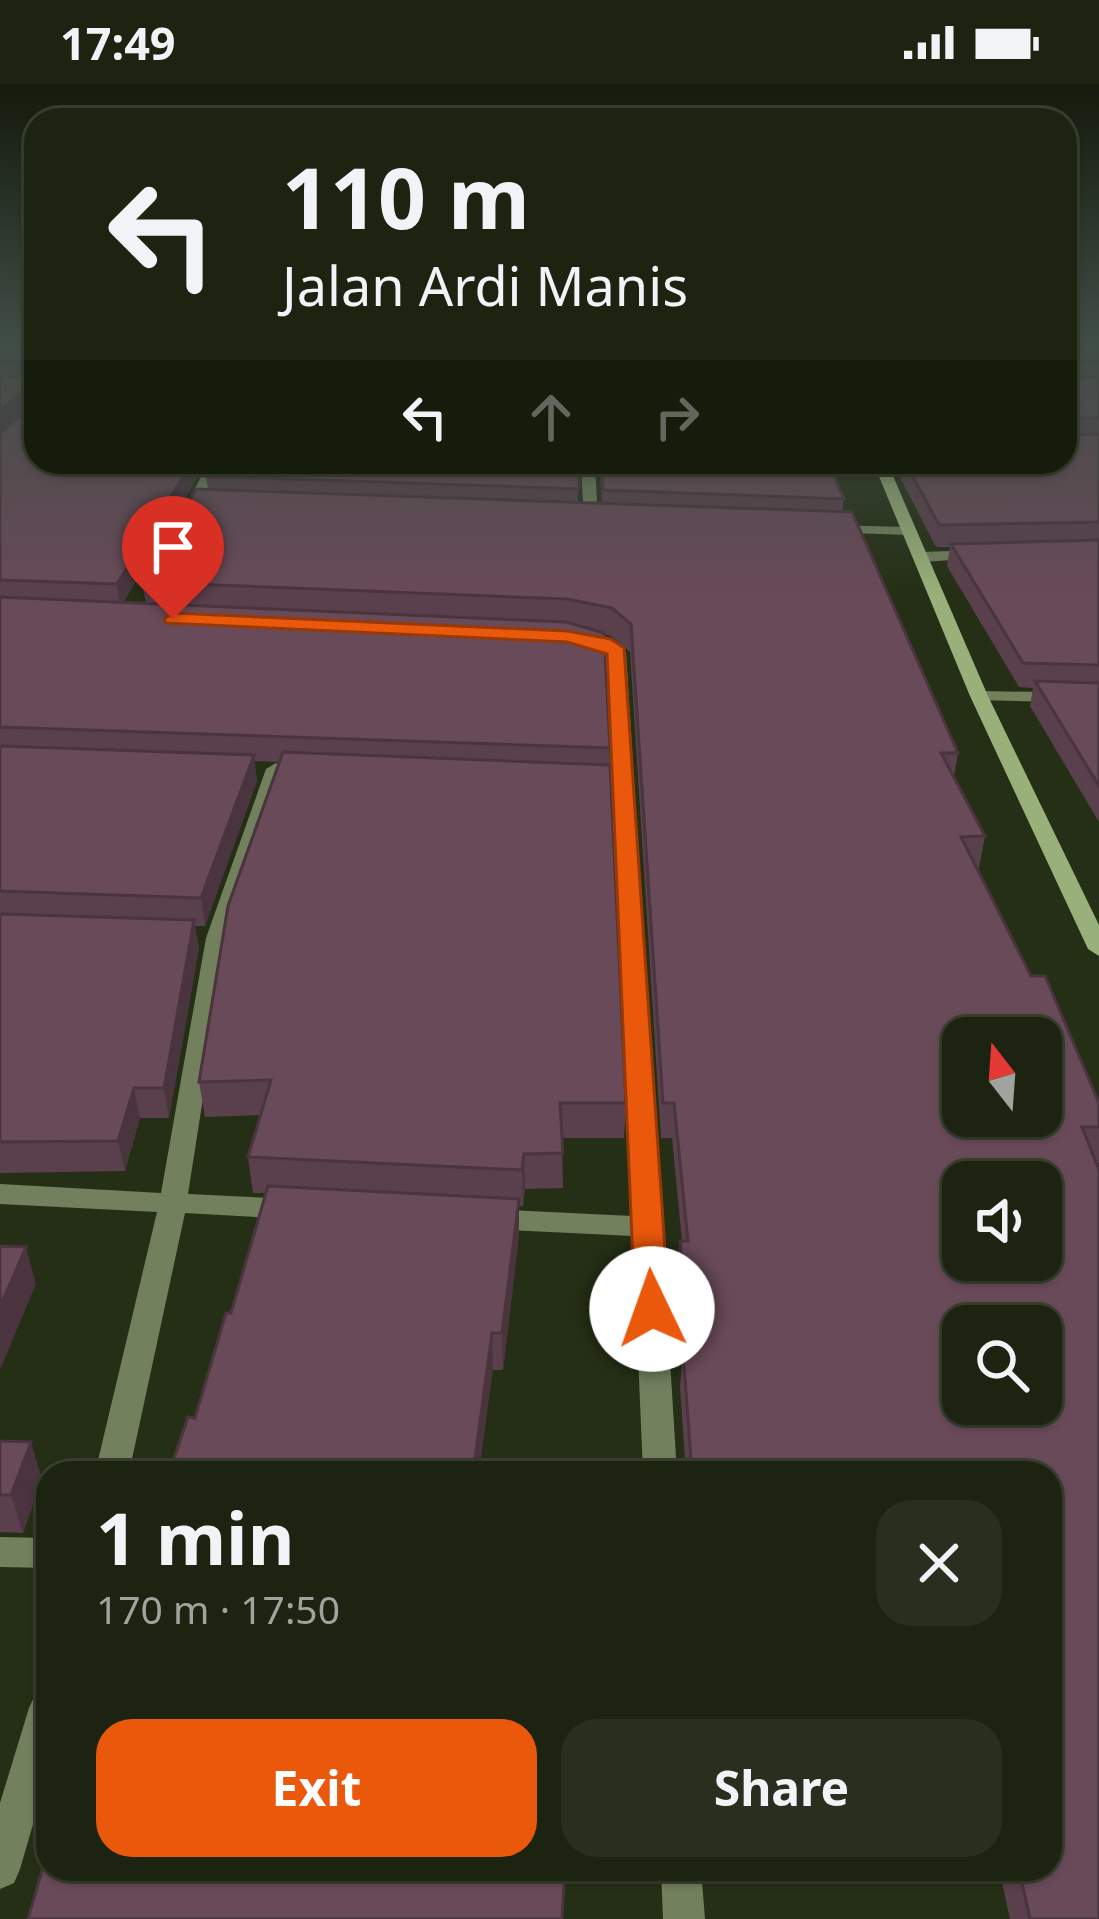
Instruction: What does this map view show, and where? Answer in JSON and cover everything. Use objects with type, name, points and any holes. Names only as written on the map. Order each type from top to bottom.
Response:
[{"type":"main road","points":[[885,474],[979,695],[1099,949]]},
{"type":"street","points":[[172,542],[210,474]]},
{"type":"street","points":[[589,474],[591,522]]},
{"type":"street","points":[[194,505],[213,506]]},
{"type":"street","points":[[568,521],[614,523]]},
{"type":"street","points":[[819,528],[910,531]]},
{"type":"street","points":[[922,556],[989,555]]},
{"type":"street","points":[[567,636],[604,644],[617,652],[610,784],[648,1227],[660,1461]]},
{"type":"street","points":[[979,695],[1099,698]]},
{"type":"street","points":[[115,1461],[173,1203],[206,937],[276,769]]},
{"type":"street","points":[[0,1194],[315,1210]]},
{"type":"street","points":[[458,1217],[648,1227]]},
{"type":"street","points":[[0,1552],[36,1553]]},
{"type":"street","points":[[0,1869],[36,1748]]},
{"type":"street","points":[[682,1881],[684,1919]]},
{"type":"building","points":[[10,425],[24,425],[24,474],[185,474],[117,584],[0,580],[0,433]]},
{"type":"building","points":[[1099,434],[1099,522],[939,525],[911,474],[1077,474],[1077,435]]},
{"type":"building","points":[[578,474],[579,489],[206,476]]},
{"type":"building","points":[[602,474],[833,474],[844,499],[603,490]]},
{"type":"building","points":[[196,489],[852,512],[958,753],[941,753],[985,836],[961,837],[1031,976],[1045,976],[1099,1103],[1099,1127],[1082,1127],[1099,1170],[1099,1919],[1030,1919],[1022,1881],[1062,1881],[1062,1461],[691,1461],[680,1241],[688,1241],[674,1103],[663,1103],[631,624],[612,608],[567,599],[142,582]]},
{"type":"building","points":[[1099,540],[1099,665],[1023,663],[951,544]]},
{"type":"building","points":[[0,597],[566,622],[604,633],[610,748],[0,727]]},
{"type":"building","points":[[1035,681],[1099,683],[1099,786]]},
{"type":"building","points":[[0,746],[254,755],[201,898],[0,891]]},
{"type":"building","points":[[283,752],[610,765],[626,1103],[560,1103],[563,1153],[524,1154],[522,1170],[248,1157],[271,1080],[199,1082],[228,906]]},
{"type":"building","points":[[0,914],[194,920],[164,1088],[134,1088],[118,1141],[0,1142]]},
{"type":"building","points":[[268,1186],[519,1199],[502,1333],[492,1333],[475,1461],[173,1461],[188,1417],[195,1418],[226,1313],[231,1313]]},
{"type":"building","points":[[0,1246],[26,1247],[0,1307]]},
{"type":"building","points":[[0,1441],[31,1442],[11,1495],[0,1495]]},
{"type":"building","points":[[39,1881],[564,1881],[562,1919],[28,1919]]},
{"type":"route","points":[[173,619],[567,636],[604,644],[617,652],[652,1309]]}]
